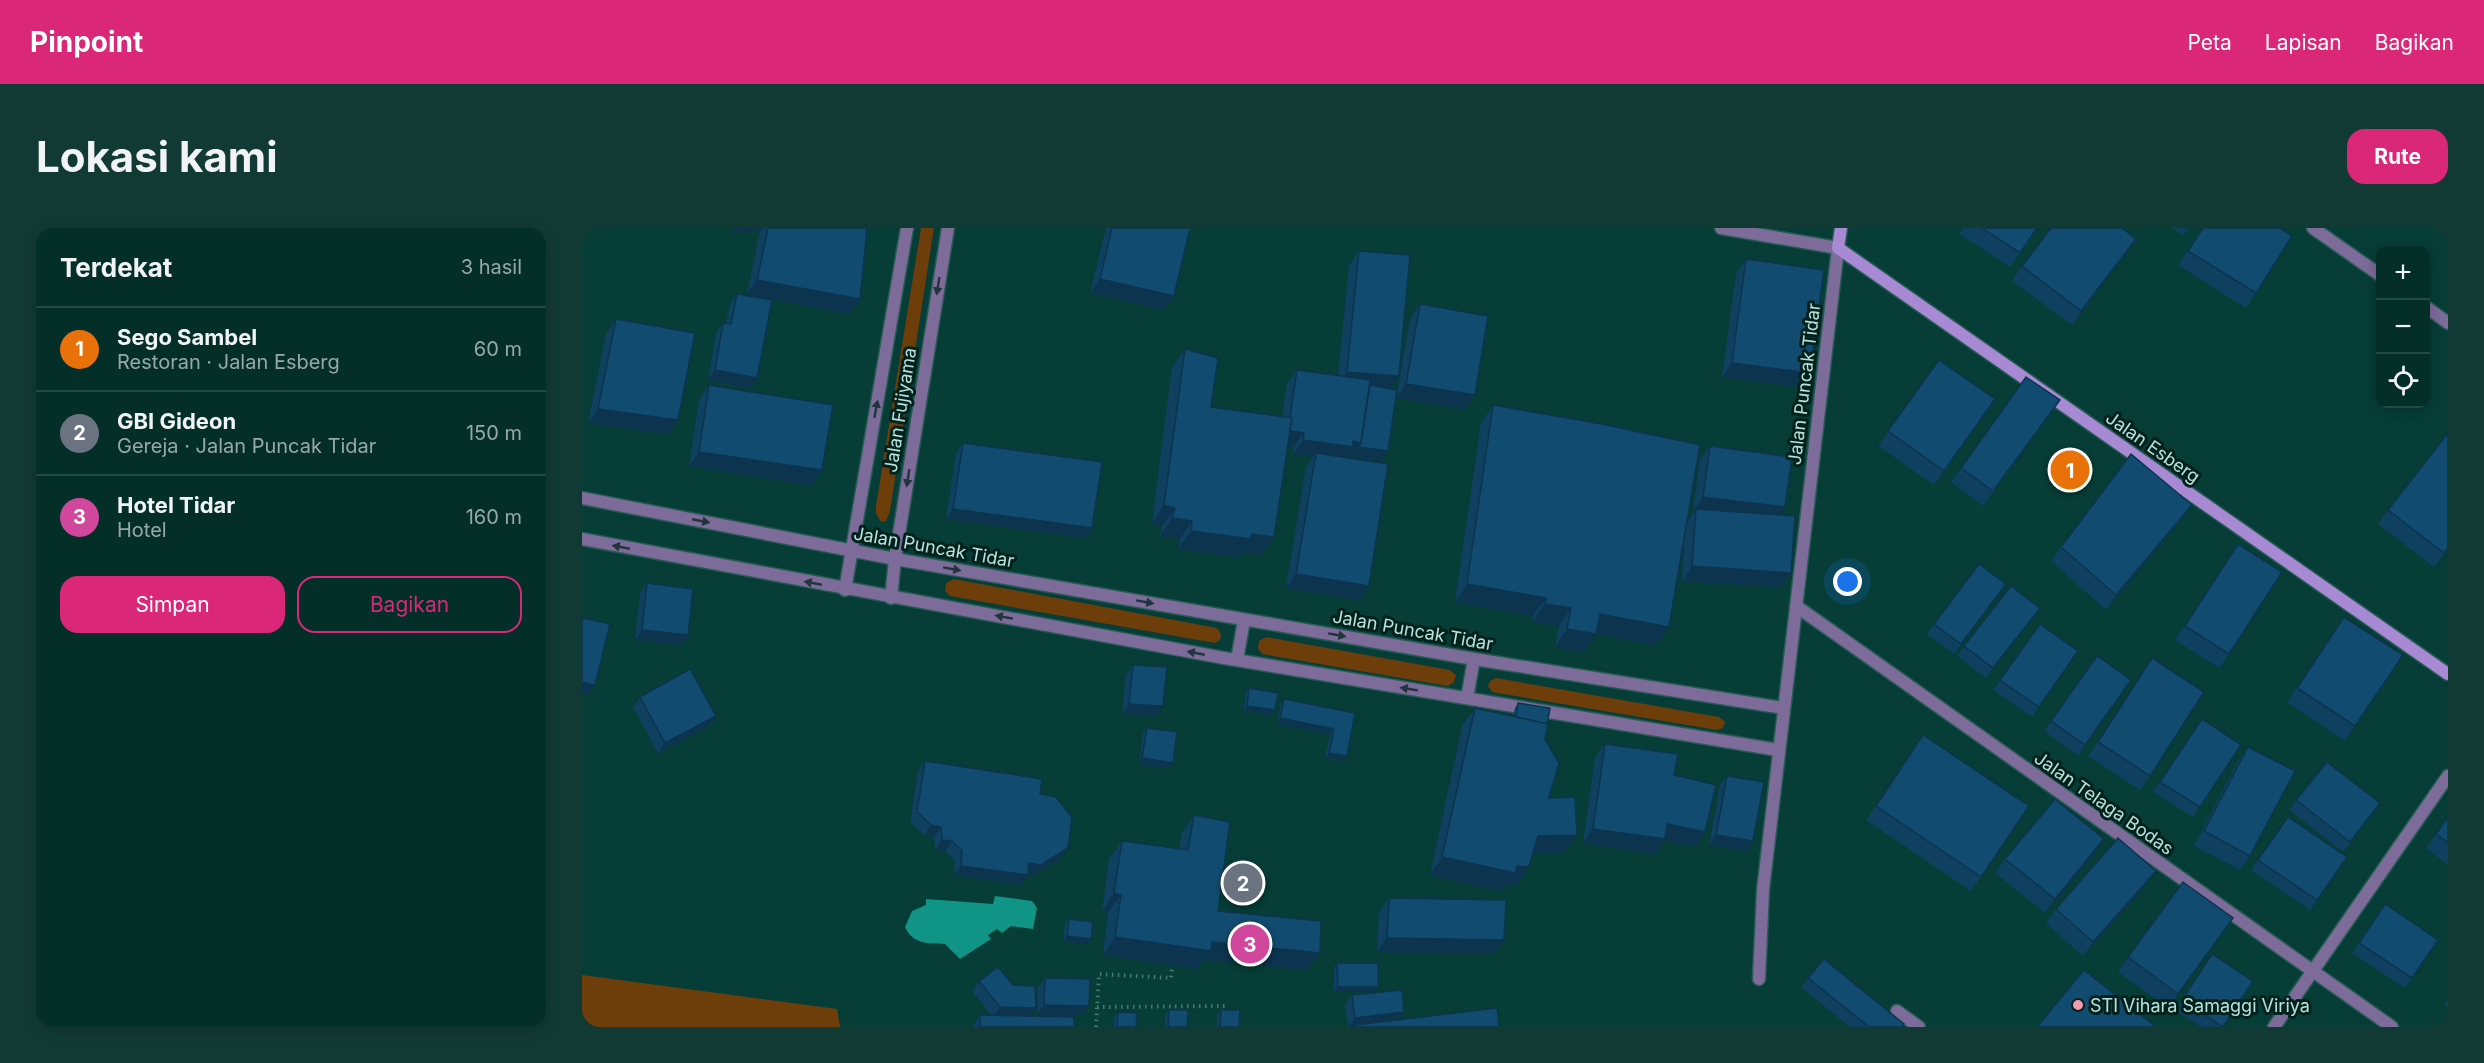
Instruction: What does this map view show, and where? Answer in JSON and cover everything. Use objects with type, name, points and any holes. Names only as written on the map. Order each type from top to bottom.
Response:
[{"type":"main road","points":[[1838,248],[1841,228]]},
{"type":"main road","name":"Jalan Esberg","points":[[1838,248],[2448,674]]},
{"type":"street","name":"Jalan Fujiyama","points":[[845,590],[907,228]]},
{"type":"street","name":"Jalan Fujiyama","points":[[891,598],[895,559],[948,228]]},
{"type":"street","points":[[1721,228],[1838,248]]},
{"type":"street","points":[[2313,228],[2376,272]]},
{"type":"street","name":"Jalan Puncak Tidar","points":[[582,498],[895,559],[1474,659],[1783,708],[1838,248]]},
{"type":"street","points":[[2430,310],[2448,322]]},
{"type":"street","points":[[582,539],[845,590],[1237,660],[1778,750]]},
{"type":"street","name":"Jalan Telaga Bodas","points":[[1797,606],[2391,1027]]},
{"type":"street","points":[[1237,660],[1244,620]]},
{"type":"street","points":[[1467,698],[1474,659]]},
{"type":"street","points":[[1759,979],[1763,891],[1783,708]]},
{"type":"street","points":[[2274,1027],[2448,776]]},
{"type":"street","points":[[1898,1011],[1919,1027]]},
{"type":"path","points":[[1096,1027],[1099,974],[1171,978],[1174,957]]},
{"type":"path","points":[[1097,1007],[1229,1006]]},
{"type":"shaded area","points":[[921,228],[934,228],[890,511],[886,521],[881,522],[876,513],[876,506]]},
{"type":"shaded area","points":[[954,579],[1217,628],[1221,634],[1220,640],[1215,643],[950,596],[945,591],[946,583]]},
{"type":"shaded area","points":[[1266,637],[1450,670],[1456,675],[1454,682],[1448,686],[1262,654],[1258,648],[1259,641]]},
{"type":"shaded area","points":[[1496,678],[1719,717],[1725,722],[1723,728],[1717,730],[1492,692],[1488,686],[1490,681]]},
{"type":"shaded area","points":[[995,896],[1032,901],[1037,908],[1033,929],[1011,926],[1002,933],[997,929],[988,935],[991,939],[960,959],[945,944],[917,940],[908,933],[905,927],[912,911],[926,905],[926,899],[993,904]]},
{"type":"shaded area","points":[[582,975],[837,1009],[840,1027],[582,1027]]},
{"type":"building","points":[[768,228],[867,228],[860,299],[757,280]]},
{"type":"building","points":[[1112,228],[1190,228],[1174,296],[1100,279]]},
{"type":"building","points":[[1982,228],[2037,228],[2020,253]]},
{"type":"building","points":[[2051,228],[2122,228],[2136,239],[2081,311],[2022,266]]},
{"type":"building","points":[[2203,228],[2280,228],[2292,236],[2256,293],[2188,251]]},
{"type":"building","points":[[1359,251],[1410,255],[1399,376],[1347,372]]},
{"type":"building","points":[[1746,259],[1824,270],[1810,373],[1732,363]]},
{"type":"building","points":[[737,294],[772,300],[757,378],[715,370],[723,323],[731,324]]},
{"type":"building","points":[[1420,304],[1488,316],[1475,395],[1406,384]]},
{"type":"building","points":[[616,319],[695,333],[678,420],[598,409]]},
{"type":"building","points":[[1185,349],[1218,358],[1211,407],[1292,418],[1274,537],[1252,534],[1251,539],[1191,531],[1192,521],[1172,518],[1175,508],[1164,505]]},
{"type":"building","points":[[1939,360],[1995,399],[1944,471],[1888,431]]},
{"type":"building","points":[[1297,370],[1370,380],[1361,443],[1353,441],[1353,447],[1303,440],[1304,433],[1290,431]]},
{"type":"building","points":[[2026,377],[2060,400],[1993,491],[1961,468]]},
{"type":"building","points":[[709,385],[833,405],[822,470],[699,452]]},
{"type":"building","points":[[1370,385],[1397,390],[1388,451],[1358,447],[1361,443]]},
{"type":"building","points":[[1493,405],[1602,424],[1700,445],[1669,627],[1600,614],[1596,634],[1567,629],[1571,608],[1545,604],[1546,598],[1467,584]]},
{"type":"building","points":[[2448,433],[2448,548],[2444,553],[2388,510]]},
{"type":"building","points":[[963,443],[1102,462],[1092,528],[953,509]]},
{"type":"building","points":[[1710,446],[1792,457],[1785,507],[1703,497]]},
{"type":"building","points":[[1316,453],[1388,464],[1369,586],[1296,574]]},
{"type":"building","points":[[2131,454],[2192,505],[2116,595],[2061,547]]},
{"type":"building","points":[[1696,509],[1795,516],[1791,573],[1692,566]]},
{"type":"building","points":[[2238,544],[2282,572],[2229,654],[2185,626]]},
{"type":"building","points":[[1979,564],[2006,584],[1961,644],[1934,624]]},
{"type":"building","points":[[647,583],[693,589],[688,635],[642,630]]},
{"type":"building","points":[[2011,586],[2040,608],[1993,668],[1964,646]]},
{"type":"building","points":[[2344,617],[2403,655],[2355,726],[2297,688]]},
{"type":"building","points":[[582,618],[610,624],[595,685],[582,682]]},
{"type":"building","points":[[2040,624],[2078,651],[2039,707],[2000,680]]},
{"type":"building","points":[[2097,656],[2131,680],[2085,745],[2051,721]]},
{"type":"building","points":[[2152,658],[2204,692],[2150,776],[2098,742]]},
{"type":"building","points":[[1133,665],[1167,667],[1163,706],[1129,704]]},
{"type":"building","points":[[690,669],[716,716],[665,743],[640,697]]},
{"type":"building","points":[[1249,688],[1278,693],[1275,710],[1247,706]]},
{"type":"building","points":[[1284,699],[1355,713],[1347,756],[1329,753],[1334,729],[1280,718]]},
{"type":"building","points":[[1518,703],[1550,708],[1547,724],[1516,717]]},
{"type":"building","points":[[1475,708],[1548,724],[1545,739],[1559,763],[1549,798],[1575,797],[1577,835],[1538,836],[1529,867],[1517,866],[1515,873],[1442,857]]},
{"type":"building","points":[[2202,719],[2241,745],[2200,807],[2160,782]]},
{"type":"building","points":[[1147,728],[1177,732],[1173,763],[1142,758]]},
{"type":"building","points":[[1923,735],[2029,806],[1981,877],[1876,806]]},
{"type":"building","points":[[1605,744],[1678,754],[1674,775],[1716,785],[1705,832],[1667,824],[1665,839],[1593,829]]},
{"type":"building","points":[[2248,747],[2295,771],[2250,856],[2204,831]]},
{"type":"building","points":[[925,761],[1042,779],[1040,794],[1056,797],[1072,817],[1068,848],[1041,865],[1029,863],[1028,875],[961,866],[962,851],[952,841],[942,840],[941,827],[931,825],[917,812]]},
{"type":"building","points":[[2327,762],[2380,803],[2350,842],[2296,800]]},
{"type":"building","points":[[1727,776],[1764,782],[1753,841],[1716,835]]},
{"type":"building","points":[[2055,799],[2104,839],[2055,899],[2005,859]]},
{"type":"building","points":[[1194,815],[1230,822],[1218,911],[1321,921],[1320,953],[1212,942],[1211,951],[1115,937],[1121,895],[1114,893],[1122,841],[1188,850]]},
{"type":"building","points":[[2288,817],[2347,857],[2317,900],[2258,860]]},
{"type":"building","points":[[2448,817],[2448,843],[2436,834]]},
{"type":"building","points":[[2118,838],[2156,871],[2093,942],[2056,909]]},
{"type":"building","points":[[2183,882],[2233,918],[2178,994],[2128,957]]},
{"type":"building","points":[[1389,898],[1506,900],[1504,940],[1387,938]]},
{"type":"building","points":[[2385,904],[2438,940],[2412,978],[2359,943]]},
{"type":"building","points":[[1069,919],[1093,922],[1091,939],[1067,936]]},
{"type":"building","points":[[2212,954],[2253,981],[2223,1027],[2182,1000]]},
{"type":"building","points":[[1824,959],[1904,1024],[1902,1027],[1869,1027],[1808,978]]},
{"type":"building","points":[[1337,963],[1378,963],[1378,987],[1338,987]]},
{"type":"building","points":[[998,967],[1013,985],[1035,986],[1036,1008],[1000,1007],[979,981]]},
{"type":"building","points":[[2084,970],[2156,1027],[2037,1027]]},
{"type":"building","points":[[1045,978],[1090,979],[1089,1006],[1044,1005]]},
{"type":"building","points":[[1402,990],[1404,1012],[1355,1018],[1352,995]]},
{"type":"building","points":[[1497,1008],[1499,1027],[1355,1027],[1355,1025]]},
{"type":"building","points":[[1169,1010],[1188,1010],[1187,1027],[1168,1027]]},
{"type":"building","points":[[1221,1010],[1240,1010],[1239,1027],[1220,1027]]},
{"type":"building","points":[[1118,1012],[1137,1013],[1136,1027],[1117,1027]]},
{"type":"building","points":[[980,1015],[1074,1017],[1074,1027],[980,1027]]},
{"type":"place","name":"Sego Sambel","points":[[2070,470]]},
{"type":"place","name":"GBI Gideon","points":[[1243,883]]},
{"type":"place","name":"Hotel Tidar","points":[[1250,944]]},
{"type":"place","name":"STI Vihara Samaggi Viriya","points":[[2078,1005]]}]
